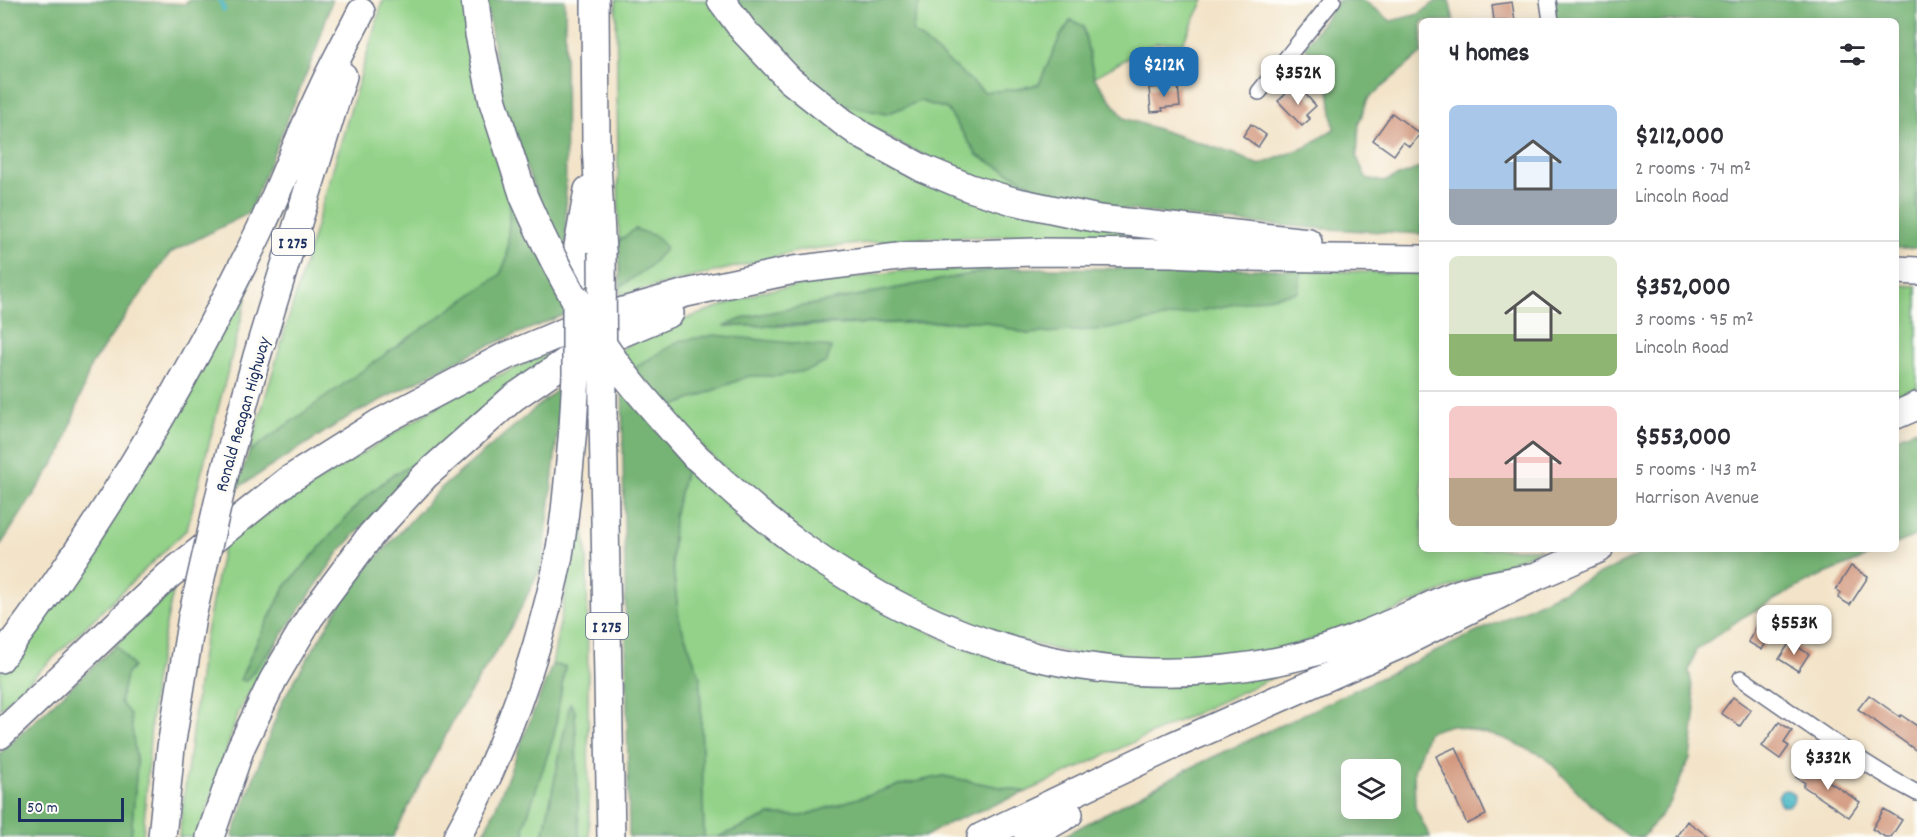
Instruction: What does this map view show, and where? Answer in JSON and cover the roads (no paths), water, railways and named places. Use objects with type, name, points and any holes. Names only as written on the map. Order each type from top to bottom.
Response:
[{"type":"highway","points":[[475,0],[479,34],[494,102],[524,196],[557,267],[582,310],[628,378],[695,456],[745,501],[795,542],[879,596],[967,637],[1056,663],[1120,671],[1165,672],[1228,668],[1289,659],[1371,632],[1461,593],[1537,576]]},
{"type":"highway","name":"I 275","points":[[595,0],[596,145],[602,252],[611,837]]},
{"type":"highway","points":[[721,0],[744,31],[790,80],[856,132],[922,168],[970,188],[1012,201],[1099,219],[1419,257]]},
{"type":"highway","points":[[0,659],[44,600],[109,504],[216,316],[260,229],[322,89],[363,6]]},
{"type":"highway","name":"Ronald Reagan Highway","points":[[162,837],[171,747],[192,617],[225,472],[257,356],[363,6]]},
{"type":"highway","points":[[457,837],[500,749],[525,682],[544,620],[559,557],[573,428],[578,246],[596,145]]},
{"type":"highway","points":[[0,735],[168,576],[287,481],[333,451],[502,358],[613,314],[686,293],[754,278],[807,268],[906,256],[1012,253],[1172,253],[1246,257],[1419,257]]},
{"type":"highway","points":[[1899,270],[1917,271]]},
{"type":"highway","points":[[210,837],[241,747],[291,646],[325,594],[352,559],[425,476],[513,398],[584,349],[754,278]]},
{"type":"highway","points":[[1899,415],[1917,406]]},
{"type":"highway","points":[[981,837],[1213,728],[1395,647],[1537,576],[1592,552]]},
{"type":"highway","points":[[1028,837],[1146,776],[1213,728]]},
{"type":"street","points":[[1259,93],[1333,0]]},
{"type":"street","points":[[1548,0],[1551,18]]},
{"type":"street","points":[[1741,678],[1830,742],[1917,794]]},
{"type":"water","points":[[1786,790],[1794,798],[1786,806],[1778,798]]},
{"type":"waterway","points":[[220,0],[224,10]]}]
